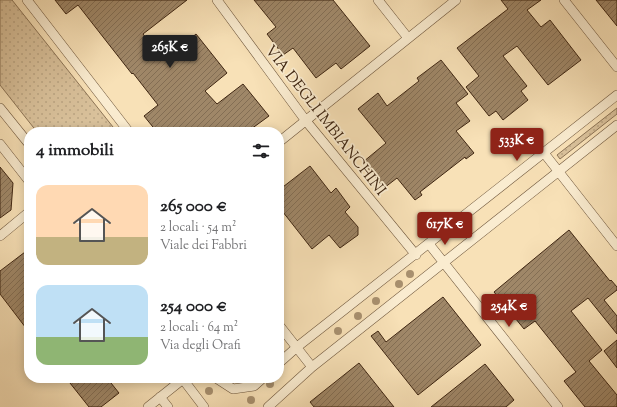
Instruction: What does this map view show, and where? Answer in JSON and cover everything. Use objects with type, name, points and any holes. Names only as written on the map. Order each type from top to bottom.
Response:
[{"type":"street","points":[[28,0],[125,127]]},
{"type":"street","name":"VIA DEGLI IMBIANCHINI","points":[[217,0],[306,121],[416,254]]},
{"type":"street","points":[[378,0],[408,38]]},
{"type":"street","points":[[284,138],[456,0]]},
{"type":"street","points":[[564,0],[617,67]]},
{"type":"street","points":[[284,359],[617,96]]},
{"type":"street","points":[[0,108],[24,138]]},
{"type":"street","points":[[268,407],[312,367],[617,125]]},
{"type":"street","points":[[0,144],[24,175]]},
{"type":"street","points":[[544,153],[617,246]]},
{"type":"street","points":[[0,236],[24,216]]},
{"type":"street","points":[[429,244],[558,407]]},
{"type":"street","points":[[284,331],[312,367]]},
{"type":"street","points":[[148,407],[177,383]]},
{"type":"street","points":[[185,383],[204,407]]},
{"type":"street","points":[[224,383],[233,389],[254,386],[257,383]]},
{"type":"street","points":[[160,397],[168,407]]},
{"type":"shaded area","points":[[0,0],[12,0],[113,127],[33,127],[0,85]]},
{"type":"shaded area","points":[[617,108],[617,114],[560,159],[557,155]]},
{"type":"building","points":[[55,0],[187,0],[143,34],[164,61],[196,34],[227,73],[205,91],[217,104],[243,84],[269,116],[254,127],[153,127],[144,116],[158,105],[78,5],[66,14]]},
{"type":"building","points":[[254,0],[333,0],[370,46],[341,69],[336,63],[316,78],[293,48],[283,55],[267,34],[276,27]]},
{"type":"building","points":[[501,0],[541,0],[527,10],[541,27],[550,20],[581,60],[548,85],[517,46],[503,56],[527,86],[521,91],[528,100],[503,120],[496,111],[489,116],[466,87],[479,76],[457,48],[508,9]]},
{"type":"building","points":[[596,0],[617,0],[617,26]]},
{"type":"building","points":[[441,60],[468,94],[456,103],[470,121],[456,131],[474,153],[466,159],[465,157],[420,192],[422,195],[415,200],[397,178],[384,188],[363,162],[386,143],[358,109],[378,93],[387,106],[419,81],[417,78]]},
{"type":"building","points":[[310,166],[331,193],[336,188],[350,207],[345,212],[358,227],[358,235],[340,248],[329,235],[312,249],[284,213],[284,186]]},
{"type":"building","points":[[0,167],[13,183],[11,210],[0,218]]},
{"type":"building","points":[[569,230],[610,281],[611,280],[617,287],[617,290],[604,300],[617,316],[617,334],[588,298],[571,311],[602,350],[589,361],[617,395],[617,407],[585,407],[564,381],[576,372],[535,321],[524,329],[494,292]]},
{"type":"building","points":[[24,253],[24,325],[0,294],[0,271]]},
{"type":"building","points":[[443,297],[481,345],[418,395],[371,336],[378,331],[386,342]]},
{"type":"building","points":[[617,340],[617,368],[604,351]]},
{"type":"building","points":[[359,363],[394,407],[314,407],[310,402]]},
{"type":"building","points":[[485,364],[514,400],[506,407],[431,407]]},
{"type":"building","points":[[70,383],[111,383],[119,393],[101,407],[89,407]]}]
